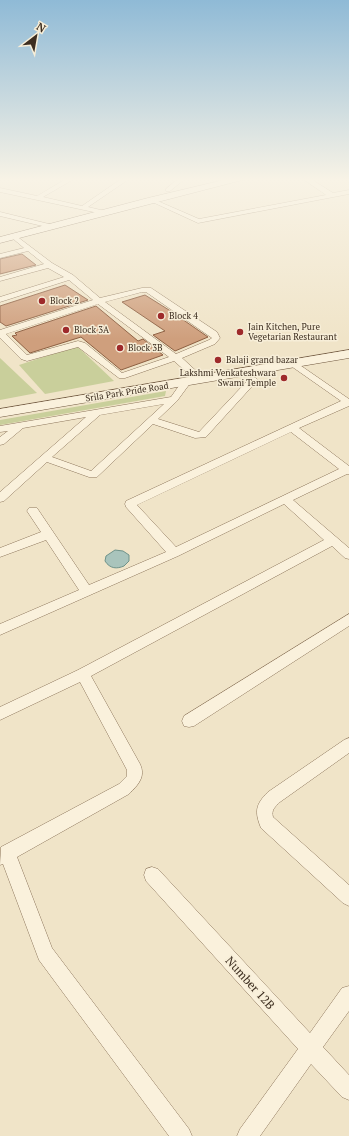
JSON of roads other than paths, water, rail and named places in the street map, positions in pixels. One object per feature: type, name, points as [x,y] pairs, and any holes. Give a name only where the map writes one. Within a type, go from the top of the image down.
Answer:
[{"type":"street","points":[[0,240],[28,232]]},
{"type":"street","points":[[13,236],[50,265],[70,277],[99,301],[188,367],[201,380]]},
{"type":"street","points":[[0,256],[29,249]]},
{"type":"street","points":[[0,279],[50,265]]},
{"type":"street","points":[[0,300],[70,277]]},
{"type":"street","points":[[142,290],[148,290],[214,334],[216,338],[212,342],[175,358],[122,376],[82,345],[74,344],[27,358],[24,357],[0,333],[99,301],[142,290]]},
{"type":"street","name":"Srila Park Pride Road","points":[[0,413],[349,354]]},
{"type":"street","points":[[174,553],[130,504],[348,402],[294,364]]},
{"type":"street","points":[[151,420],[195,435],[202,435],[253,380]]},
{"type":"street","points":[[45,458],[93,475],[174,399],[186,382]]},
{"type":"street","points":[[0,429],[174,399]]},
{"type":"street","points":[[0,498],[4,488],[45,458],[96,413]]},
{"type":"street","points":[[0,442],[20,426]]},
{"type":"street","points":[[0,630],[174,553],[348,470],[292,428]]},
{"type":"street","points":[[285,499],[349,555]]},
{"type":"street","points":[[34,511],[87,592]]},
{"type":"street","points":[[0,553],[49,534]]},
{"type":"street","points":[[0,714],[83,674],[332,541]]},
{"type":"street","points":[[189,721],[349,619]]},
{"type":"street","points":[[83,674],[135,769],[134,778],[124,788],[4,855],[45,954],[182,1136]]},
{"type":"street","points":[[347,749],[274,797],[266,805],[264,813],[267,822],[349,897]]},
{"type":"street","name":"Number 12B","points":[[152,875],[349,1090]]},
{"type":"street","points":[[247,1136],[349,995]]},
{"type":"water","points":[[115,550],[123,551],[129,555],[129,561],[124,566],[119,568],[109,566],[105,561],[106,556]]},
{"type":"place","name":"Block 2","points":[[42,301]]},
{"type":"place","name":"Block 4","points":[[161,316]]},
{"type":"place","name":"Block 3A","points":[[66,330]]},
{"type":"place","name":"Jain Kitchen, Pure Vegetarian Restaurant","points":[[240,332]]},
{"type":"place","name":"Block 3B","points":[[120,348]]},
{"type":"place","name":"Balaji grand bazar","points":[[218,360]]},
{"type":"place","name":"Lakshmi Venkateshwara Swami Temple","points":[[284,378]]}]
